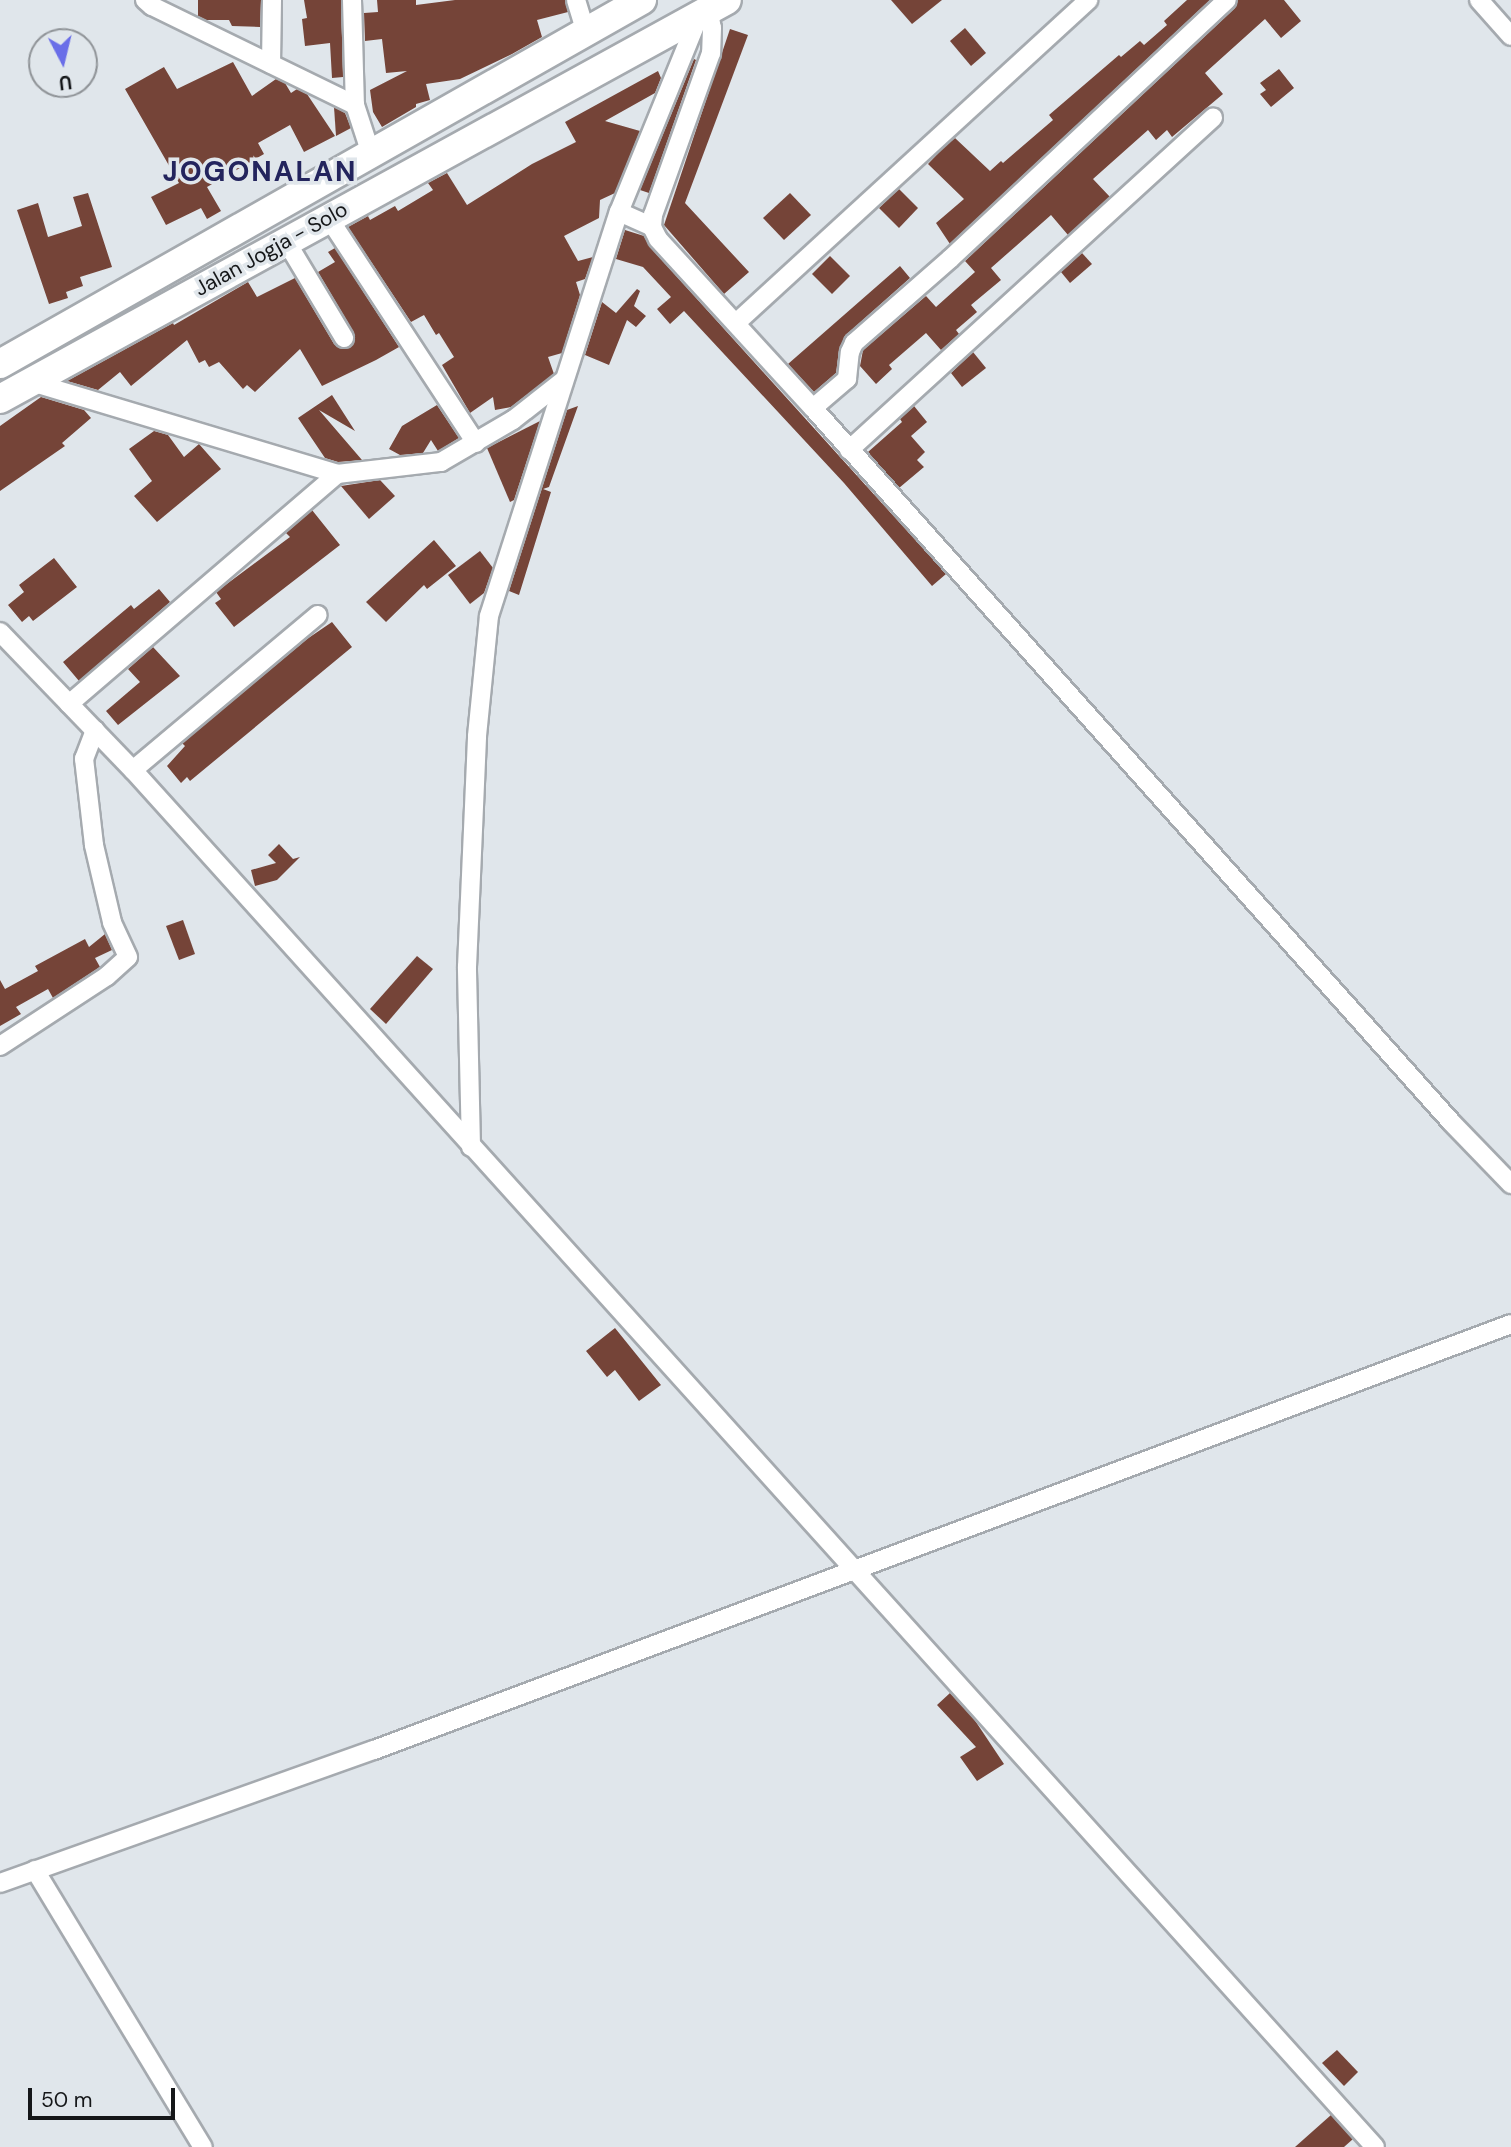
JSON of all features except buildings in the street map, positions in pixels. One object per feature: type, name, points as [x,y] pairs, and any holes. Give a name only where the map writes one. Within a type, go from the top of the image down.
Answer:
[{"type":"highway","name":"Jalan Jogja - Solo","points":[[0,364],[642,0]]},
{"type":"highway","name":"Jalan Jogja - Solo","points":[[0,399],[710,6]]},
{"type":"street","points":[[145,0],[355,105]]},
{"type":"street","points":[[271,64],[272,0]]},
{"type":"street","points":[[352,0],[355,105],[372,154]]},
{"type":"street","points":[[576,0],[586,32]]},
{"type":"street","points":[[736,323],[1088,0]]},
{"type":"street","points":[[813,408],[847,379],[850,352],[854,343],[950,258],[1227,0]]},
{"type":"street","points":[[1479,0],[1511,36]]},
{"type":"street","points":[[471,1147],[467,967],[477,736],[489,616],[619,212],[710,6]]},
{"type":"street","points":[[710,6],[710,53],[653,215],[652,227],[658,239],[813,408],[1452,1123],[1511,1184]]},
{"type":"street","points":[[849,450],[1213,118]]},
{"type":"street","points":[[619,212],[652,227]]},
{"type":"street","points":[[328,217],[476,443]]},
{"type":"street","points":[[286,241],[345,338]]},
{"type":"street","points":[[31,382],[337,474],[440,462],[476,443],[564,380]]},
{"type":"street","points":[[69,704],[337,474]]},
{"type":"street","points":[[133,771],[318,615]]},
{"type":"street","points":[[0,632],[133,771],[1375,2147]]},
{"type":"street","points":[[0,1046],[107,976],[128,957],[113,922],[94,845],[84,759],[95,730]]},
{"type":"street","points":[[0,1883],[374,1750],[1511,1324]]},
{"type":"street","points":[[35,1870],[204,2147]]},
{"type":"district","name":"JOGONALAN","points":[[260,172]]}]
